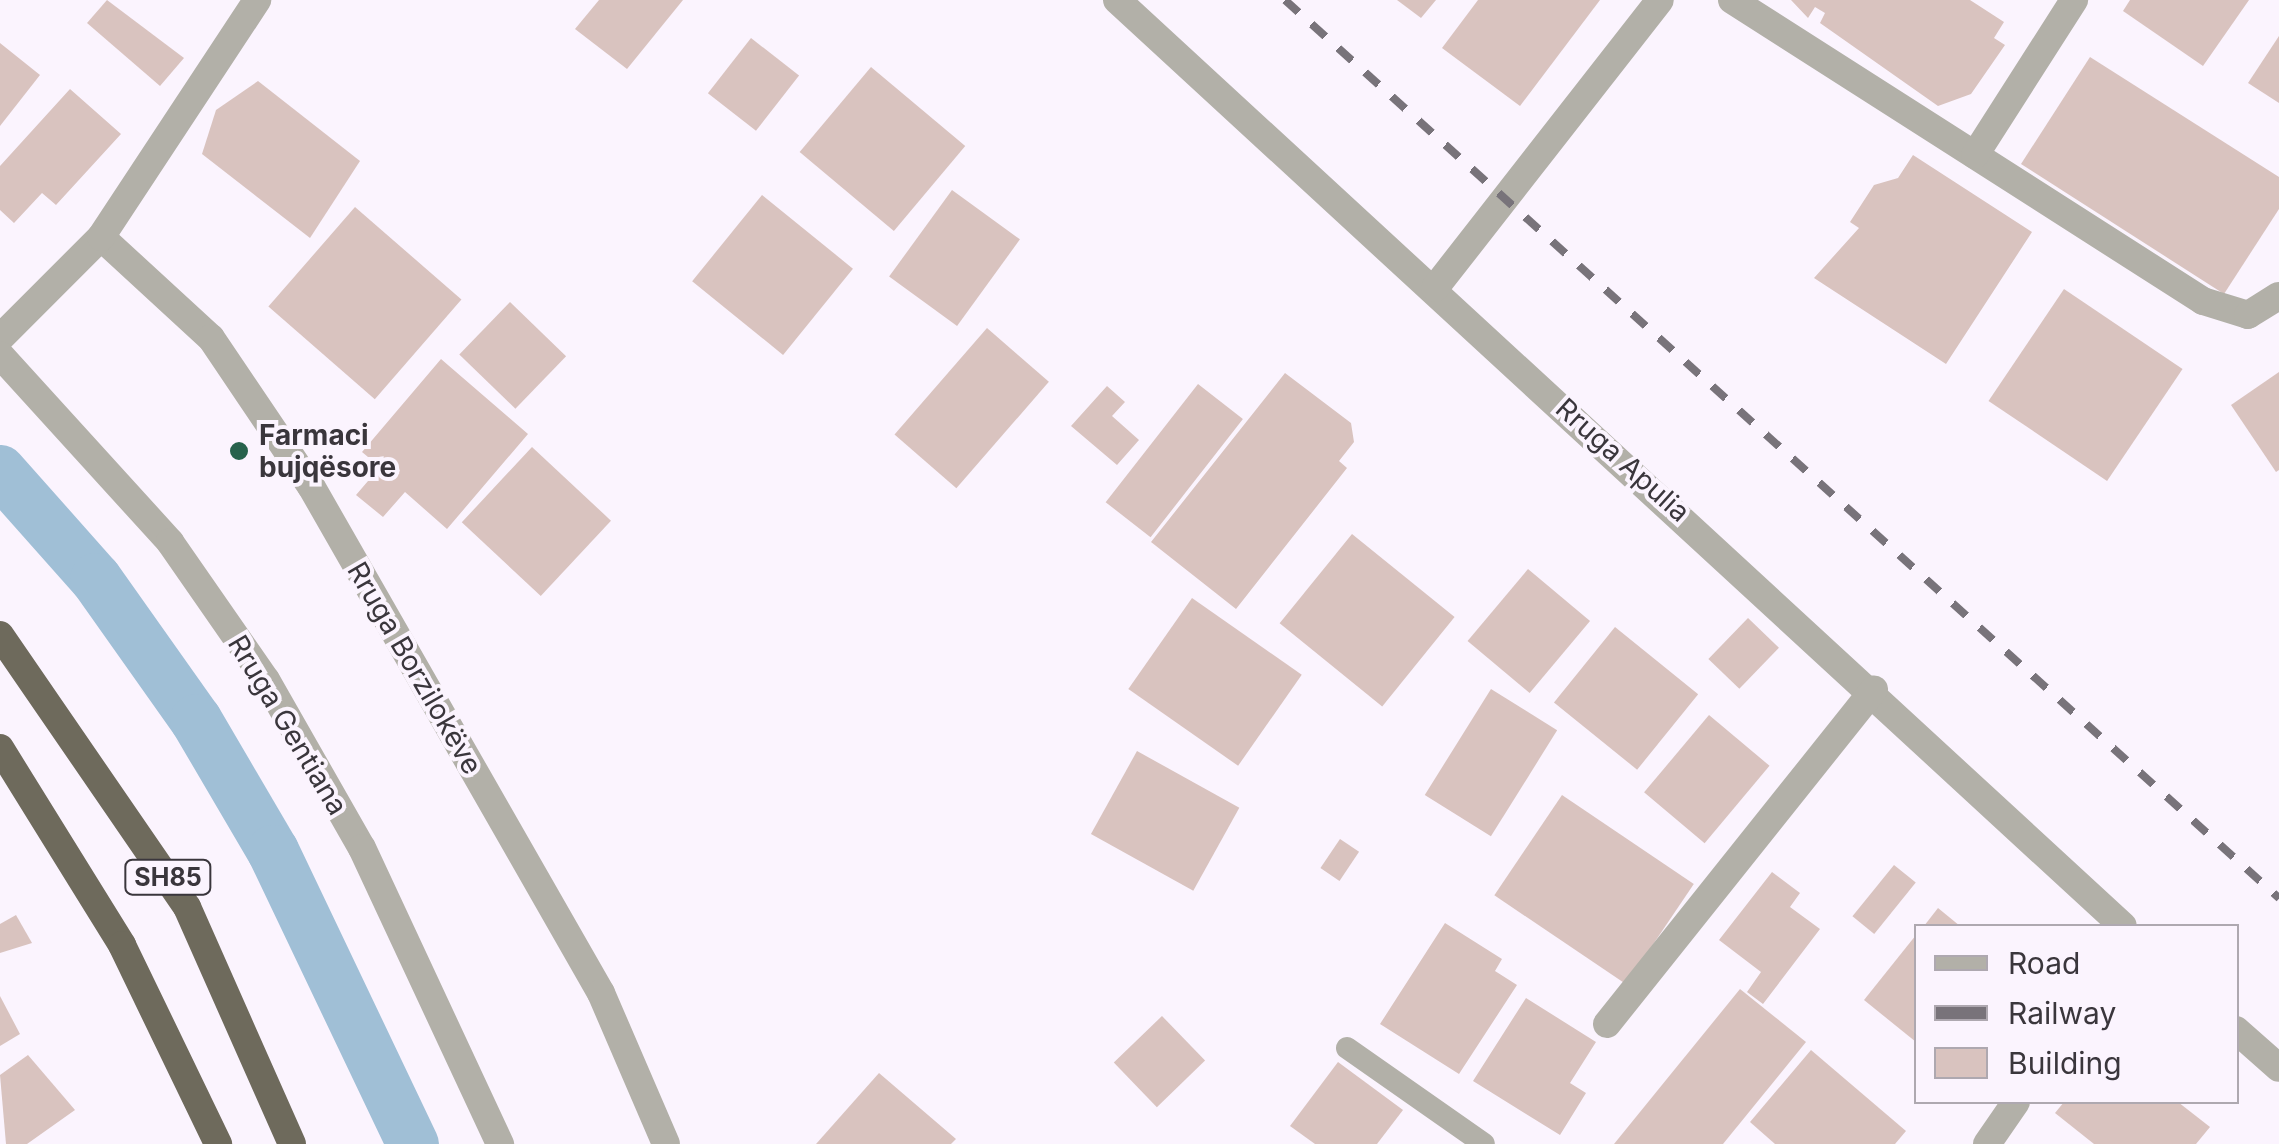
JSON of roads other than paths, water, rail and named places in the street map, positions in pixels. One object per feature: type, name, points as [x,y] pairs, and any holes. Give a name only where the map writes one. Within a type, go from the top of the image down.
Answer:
[{"type":"highway","name":"SH85","points":[[0,635],[187,907],[292,1144]]},
{"type":"highway","name":"SH85","points":[[0,748],[122,945],[218,1144]]},
{"type":"street","points":[[0,338],[101,237],[257,0]]},
{"type":"street","name":"Rruga Apulia","points":[[1117,0],[1874,690],[2121,924]]},
{"type":"street","points":[[1435,288],[1660,0]]},
{"type":"street","points":[[1732,0],[2203,302],[2248,314],[2279,296]]},
{"type":"street","points":[[1975,155],[2074,0]]},
{"type":"street","name":"Rruga Borzilokëve","points":[[101,237],[210,338],[293,457],[601,993],[666,1144]]},
{"type":"street","name":"Rruga Gentiana","points":[[0,355],[170,542],[266,680],[362,848],[500,1144]]},
{"type":"street","points":[[1607,1024],[1874,690]]},
{"type":"street","points":[[2239,1033],[2279,1068]]},
{"type":"street","points":[[1986,1144],[2015,1104]]},
{"type":"lane","points":[[1347,1048],[1484,1144]]},
{"type":"waterway","points":[[0,471],[96,579],[196,720],[273,851],[413,1144]]},
{"type":"railway","points":[[1285,0],[2279,898]]},
{"type":"place","name":"Farmaci bujqësore","points":[[239,451]]}]
